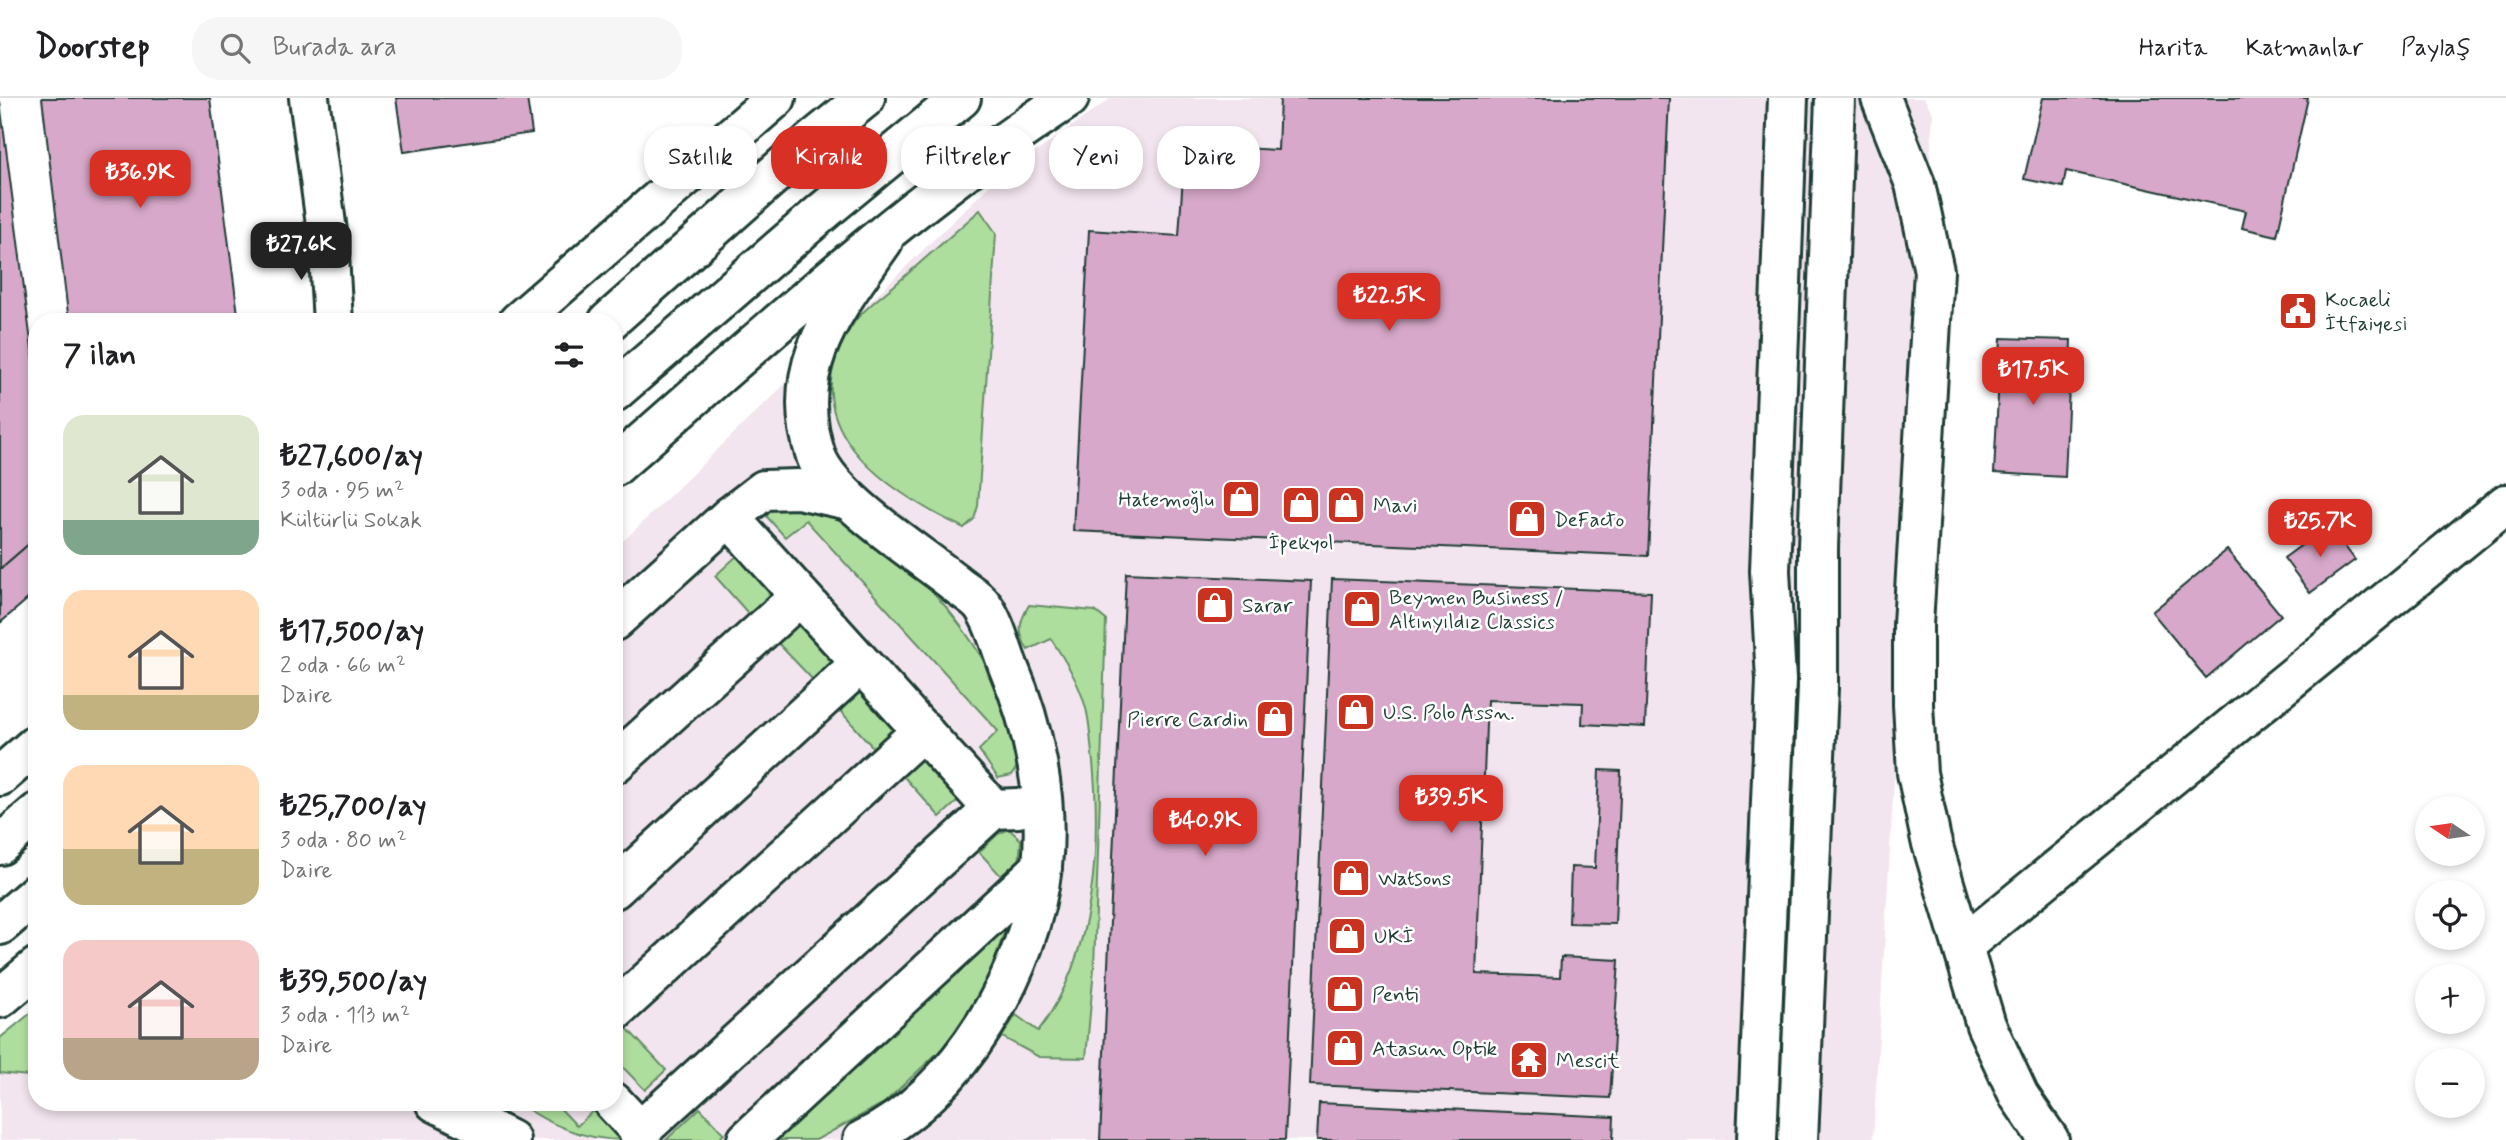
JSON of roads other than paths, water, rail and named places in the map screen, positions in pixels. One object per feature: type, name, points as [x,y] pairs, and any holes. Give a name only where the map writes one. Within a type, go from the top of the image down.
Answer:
[{"type":"main road","points":[[309,98],[328,239],[332,313]]},
{"type":"main road","points":[[528,313],[776,98]]},
{"type":"main road","points":[[618,313],[812,141],[865,98]]},
{"type":"main road","points":[[623,384],[826,209],[961,98]]},
{"type":"main road","points":[[623,463],[893,227],[1006,138],[1069,98]]},
{"type":"main road","points":[[1757,1140],[1776,680],[1770,571],[1788,98]]},
{"type":"main road","points":[[1798,1140],[1818,688],[1818,547],[1835,98]]},
{"type":"main road","points":[[1881,98],[1915,184],[1934,271],[1913,625],[1913,705],[1917,773],[1931,840],[1991,1037],[2019,1096],[2049,1140]]},
{"type":"main road","points":[[863,1140],[915,1106],[960,1062],[994,1012],[1021,950],[1042,867],[1043,808],[1035,753],[1016,684],[983,606],[849,500],[817,459],[808,418],[809,369],[828,321],[893,227]]},
{"type":"main road","points":[[328,239],[350,313]]},
{"type":"main road","points":[[623,613],[729,517],[764,491],[797,489],[849,500]]},
{"type":"main road","points":[[1964,945],[2506,504]]},
{"type":"main road","points":[[729,517],[993,808]]},
{"type":"main road","points":[[623,756],[800,596]]},
{"type":"main road","points":[[623,881],[860,664]]},
{"type":"main road","points":[[623,1004],[923,730]]},
{"type":"main road","points":[[0,776],[28,752]]},
{"type":"main road","points":[[620,1111],[640,1135],[993,808],[1043,808]]},
{"type":"main road","points":[[0,845],[28,821]]},
{"type":"main road","points":[[747,1140],[1042,867]]},
{"type":"main road","points":[[0,925],[28,901]]},
{"type":"main road","points":[[0,998],[28,975]]},
{"type":"main road","points":[[453,1111],[510,1140]]},
{"type":"place","name":"Kocaeli İtfaiyesi","points":[[2298,311]]},
{"type":"place","name":"Hatemoğlu","points":[[1241,499]]},
{"type":"place","name":"İpekyol","points":[[1301,505]]},
{"type":"place","name":"Mavi","points":[[1346,505]]},
{"type":"place","name":"DeFacto","points":[[1527,519]]},
{"type":"place","name":"Sarar","points":[[1215,605]]},
{"type":"place","name":"Beymen Business / Altınyıldız Classics","points":[[1362,609]]},
{"type":"place","name":"U.S. Polo Assn.","points":[[1356,712]]},
{"type":"place","name":"Pierre Cardin","points":[[1275,719]]},
{"type":"place","name":"Watsons","points":[[1351,878]]},
{"type":"place","name":"UKİ","points":[[1347,936]]},
{"type":"place","name":"Penti","points":[[1345,994]]},
{"type":"place","name":"Atasun Optik","points":[[1345,1048]]},
{"type":"place","name":"Mescit","points":[[1529,1060]]}]
